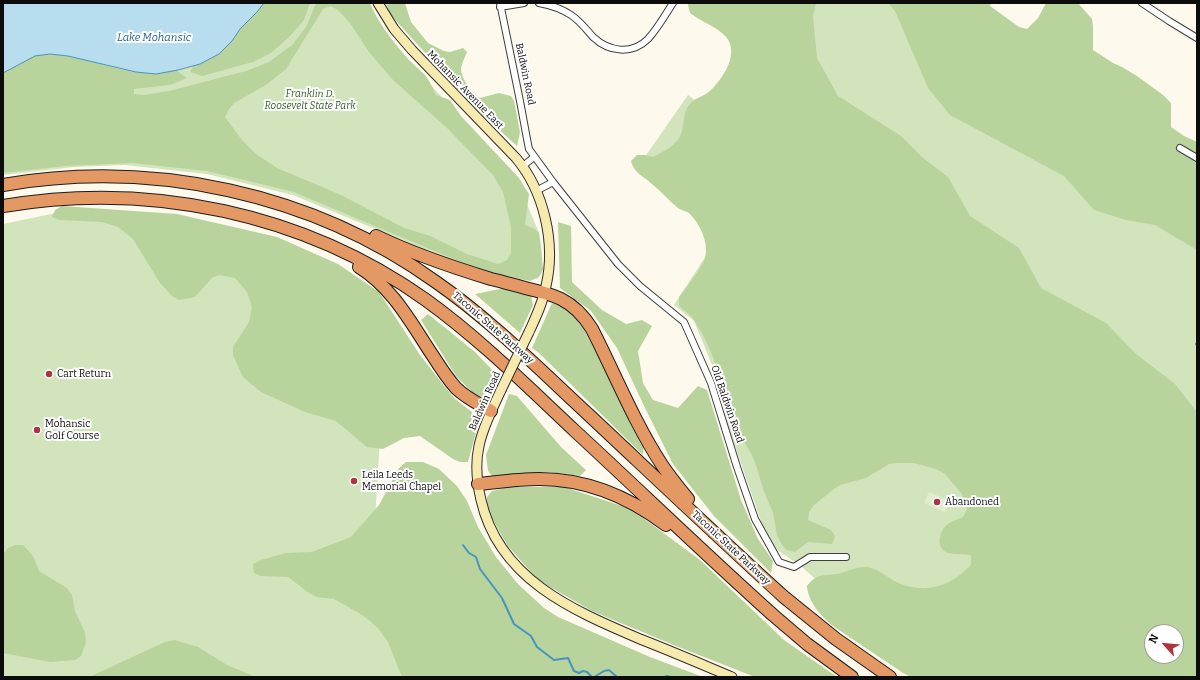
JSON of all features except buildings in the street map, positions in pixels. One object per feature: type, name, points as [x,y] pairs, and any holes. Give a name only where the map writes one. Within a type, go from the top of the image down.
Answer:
[{"type":"highway","name":"Taconic State Parkway","points":[[3,184],[43,179],[110,176],[140,177],[207,185],[273,202],[308,214],[336,225],[377,245],[452,293],[487,322],[734,551],[818,626],[890,677]]},
{"type":"highway","name":"Taconic State Parkway","points":[[3,206],[43,200],[88,197],[132,198],[199,206],[236,213],[265,221],[307,236],[348,254],[387,275],[425,299],[460,326],[527,386],[790,630],[852,677]]},
{"type":"highway","points":[[273,202],[338,220],[396,245],[457,268],[545,292],[570,304],[586,319],[594,332],[646,439],[662,466],[675,484],[734,551]]},
{"type":"highway","points":[[307,236],[364,271],[382,285],[394,297],[449,380],[465,395],[491,411]]},
{"type":"highway","points":[[478,484],[547,479],[575,482],[605,491],[629,501],[653,516],[723,569]]},
{"type":"street","name":"Mohansic Avenue East","points":[[378,3],[394,29],[412,50],[523,166],[536,191]]},
{"type":"street","points":[[500,5],[524,3]]},
{"type":"street","points":[[539,3],[548,5],[571,15],[601,43],[612,48],[623,50],[640,46],[649,38],[673,3]]},
{"type":"street","points":[[1142,3],[1197,38]]},
{"type":"street","name":"Baldwin Road","points":[[500,5],[520,101],[526,139],[534,157]]},
{"type":"street","points":[[1180,148],[1197,158]]},
{"type":"street","points":[[523,166],[534,157]]},
{"type":"street","name":"Old Baldwin Road","points":[[534,157],[618,264],[640,286],[684,322],[711,384],[755,519],[779,562],[794,566],[810,557],[846,557]]},
{"type":"street","points":[[536,191],[553,182]]},
{"type":"street","name":"Baldwin Road","points":[[536,191],[545,220],[549,245],[548,274],[545,292],[539,310],[491,411],[479,446],[477,461],[478,484],[485,516],[495,539],[508,557],[533,582],[552,596],[604,623],[732,677]]},
{"type":"green space","name":"Franklin D. Roosevelt State Park","points":[[3,3],[366,3],[385,36],[509,169],[519,185],[539,233],[541,258],[538,279],[460,264],[293,195],[207,174],[125,165],[74,167],[3,175]]},
{"type":"green space","points":[[264,3],[310,3],[304,20],[289,37],[271,53],[253,62],[202,76],[190,72],[193,66],[209,59],[224,49],[232,41],[240,28]]},
{"type":"green space","points":[[316,3],[370,3],[377,18],[387,33],[409,60],[425,75],[436,95],[450,100],[461,116],[519,178],[529,194],[525,225],[535,229],[539,233],[543,270],[539,277],[530,281],[497,274],[471,266],[294,192],[207,171],[133,163],[65,166],[3,173],[3,73],[32,57],[61,55],[124,70],[146,73],[176,70],[187,78],[170,85],[134,89],[134,94],[144,95],[169,91],[246,71],[269,62],[292,45],[306,27]],"holes":[[[331,6],[338,10],[350,23],[369,52],[393,80],[447,128],[493,175],[503,192],[511,227],[511,253],[507,260],[498,264],[467,254],[430,236],[404,228],[341,195],[277,168],[256,154],[242,140],[225,117],[234,103],[266,85],[286,69],[323,9]]]},
{"type":"green space","points":[[386,3],[405,3],[411,22],[428,43],[444,51],[450,52],[463,48],[467,52],[461,70],[463,78],[477,96],[480,98],[499,93],[511,96],[514,101],[520,132],[517,146],[475,108],[390,14]]},
{"type":"green space","points":[[689,3],[816,3],[813,16],[817,58],[838,96],[901,136],[922,157],[948,177],[970,216],[1019,248],[1041,288],[1106,323],[1136,354],[1175,384],[1197,412],[1197,677],[911,677],[833,626],[816,608],[810,598],[807,586],[814,579],[820,576],[837,574],[859,567],[874,569],[894,581],[915,588],[935,587],[954,579],[971,565],[971,555],[954,554],[944,551],[941,548],[940,539],[942,530],[951,522],[963,517],[967,509],[962,494],[945,474],[938,470],[913,463],[889,464],[866,478],[840,485],[814,505],[809,512],[808,520],[831,530],[835,536],[832,544],[808,542],[795,552],[787,550],[782,545],[777,535],[773,513],[763,489],[756,465],[743,440],[737,424],[732,417],[713,357],[703,335],[692,317],[679,306],[679,297],[704,262],[706,247],[703,235],[695,219],[687,212],[678,208],[637,172],[631,161],[637,155],[653,157],[669,148],[676,142],[682,131],[685,112],[689,105],[694,100],[711,90],[726,71],[731,55],[731,48],[728,40],[719,31],[690,13]]},
{"type":"green space","points":[[751,3],[980,3],[1197,158],[1197,677],[1009,677],[864,623],[802,567],[773,547],[763,527],[726,420],[714,370],[694,321],[674,305],[724,228],[642,161],[688,95],[707,109],[747,52]]},
{"type":"green space","points":[[888,3],[991,3],[990,6],[1019,27],[1027,29],[1038,18],[1046,3],[1078,3],[1092,19],[1093,50],[1137,76],[1163,95],[1171,103],[1171,127],[1184,136],[1197,142],[1197,250],[1155,225],[1126,220],[1094,210],[1064,176],[950,115],[928,88],[895,11]]},
{"type":"green space","points":[[62,206],[177,214],[277,237],[338,264],[379,292],[420,355],[455,399],[472,412],[477,429],[468,462],[460,462],[453,459],[420,436],[404,438],[383,449],[367,447],[336,421],[305,412],[261,392],[243,377],[233,355],[233,347],[249,322],[252,307],[247,292],[235,278],[219,275],[212,278],[195,297],[179,300],[172,296],[160,283],[133,239],[118,227],[102,222],[59,220],[52,217],[55,210]]},
{"type":"green space","name":"Mohansic Golf Course","points":[[61,212],[217,248],[380,439],[371,583],[436,677],[3,677],[3,224]]},
{"type":"green space","points":[[558,222],[571,226],[572,282],[602,310],[626,324],[642,320],[652,326],[638,351],[643,383],[653,400],[678,408],[698,386],[707,390],[741,500],[758,539],[773,561],[771,573],[714,516],[673,464],[617,348],[591,311],[560,288]]},
{"type":"green space","points":[[505,288],[531,295],[533,305],[520,333],[475,294]]},
{"type":"green space","points":[[552,303],[569,312],[582,326],[644,443],[643,455],[539,353],[532,348]]},
{"type":"green space","points":[[428,314],[475,352],[497,375],[487,394],[481,397],[474,394],[456,376],[421,320]]},
{"type":"green space","points":[[509,394],[517,396],[561,447],[586,470],[580,476],[550,472],[493,477],[488,471],[486,455]]},
{"type":"green space","points":[[406,462],[423,462],[439,469],[457,486],[467,501],[478,527],[496,557],[518,584],[544,608],[558,617],[650,657],[703,677],[402,677],[388,642],[378,628],[364,616],[334,599],[317,597],[309,593],[288,577],[261,576],[254,573],[253,564],[261,560],[286,553],[312,552],[351,537],[379,505],[399,468]]},
{"type":"green space","points":[[509,487],[564,487],[631,509],[700,560],[784,640],[837,677],[755,677],[592,611],[538,580],[507,545],[486,505],[487,497],[492,491]]},
{"type":"green space","name":"Abandoned","points":[[929,492],[950,501],[945,512],[924,503]]},
{"type":"green space","points":[[15,545],[23,545],[33,556],[39,571],[67,588],[72,595],[75,611],[85,633],[86,642],[81,656],[75,660],[50,662],[3,653],[3,554],[8,548]]},
{"type":"green space","points":[[175,640],[198,647],[227,665],[256,677],[89,677],[165,642]]},
{"type":"water","name":"Lake Mohansic","points":[[3,3],[264,3],[219,54],[200,64],[156,74],[136,72],[68,56],[50,54],[35,56],[3,73]]},
{"type":"waterway","points":[[463,545],[469,553],[476,557],[480,569],[502,598],[514,624],[531,636],[537,647],[554,660],[568,658],[574,671],[579,673],[583,671],[587,672],[592,677]]},
{"type":"waterway","points":[[594,677],[604,671],[609,670],[617,677]]},
{"type":"waterway","points":[[665,677],[671,677]]},
{"type":"place","name":"Cart Return","points":[[49,374]]},
{"type":"place","name":"Mohansic Golf Course","points":[[37,430]]},
{"type":"place","name":"Leila Leeds Memorial Chapel","points":[[354,481]]},
{"type":"place","name":"Abandoned","points":[[937,502]]}]
